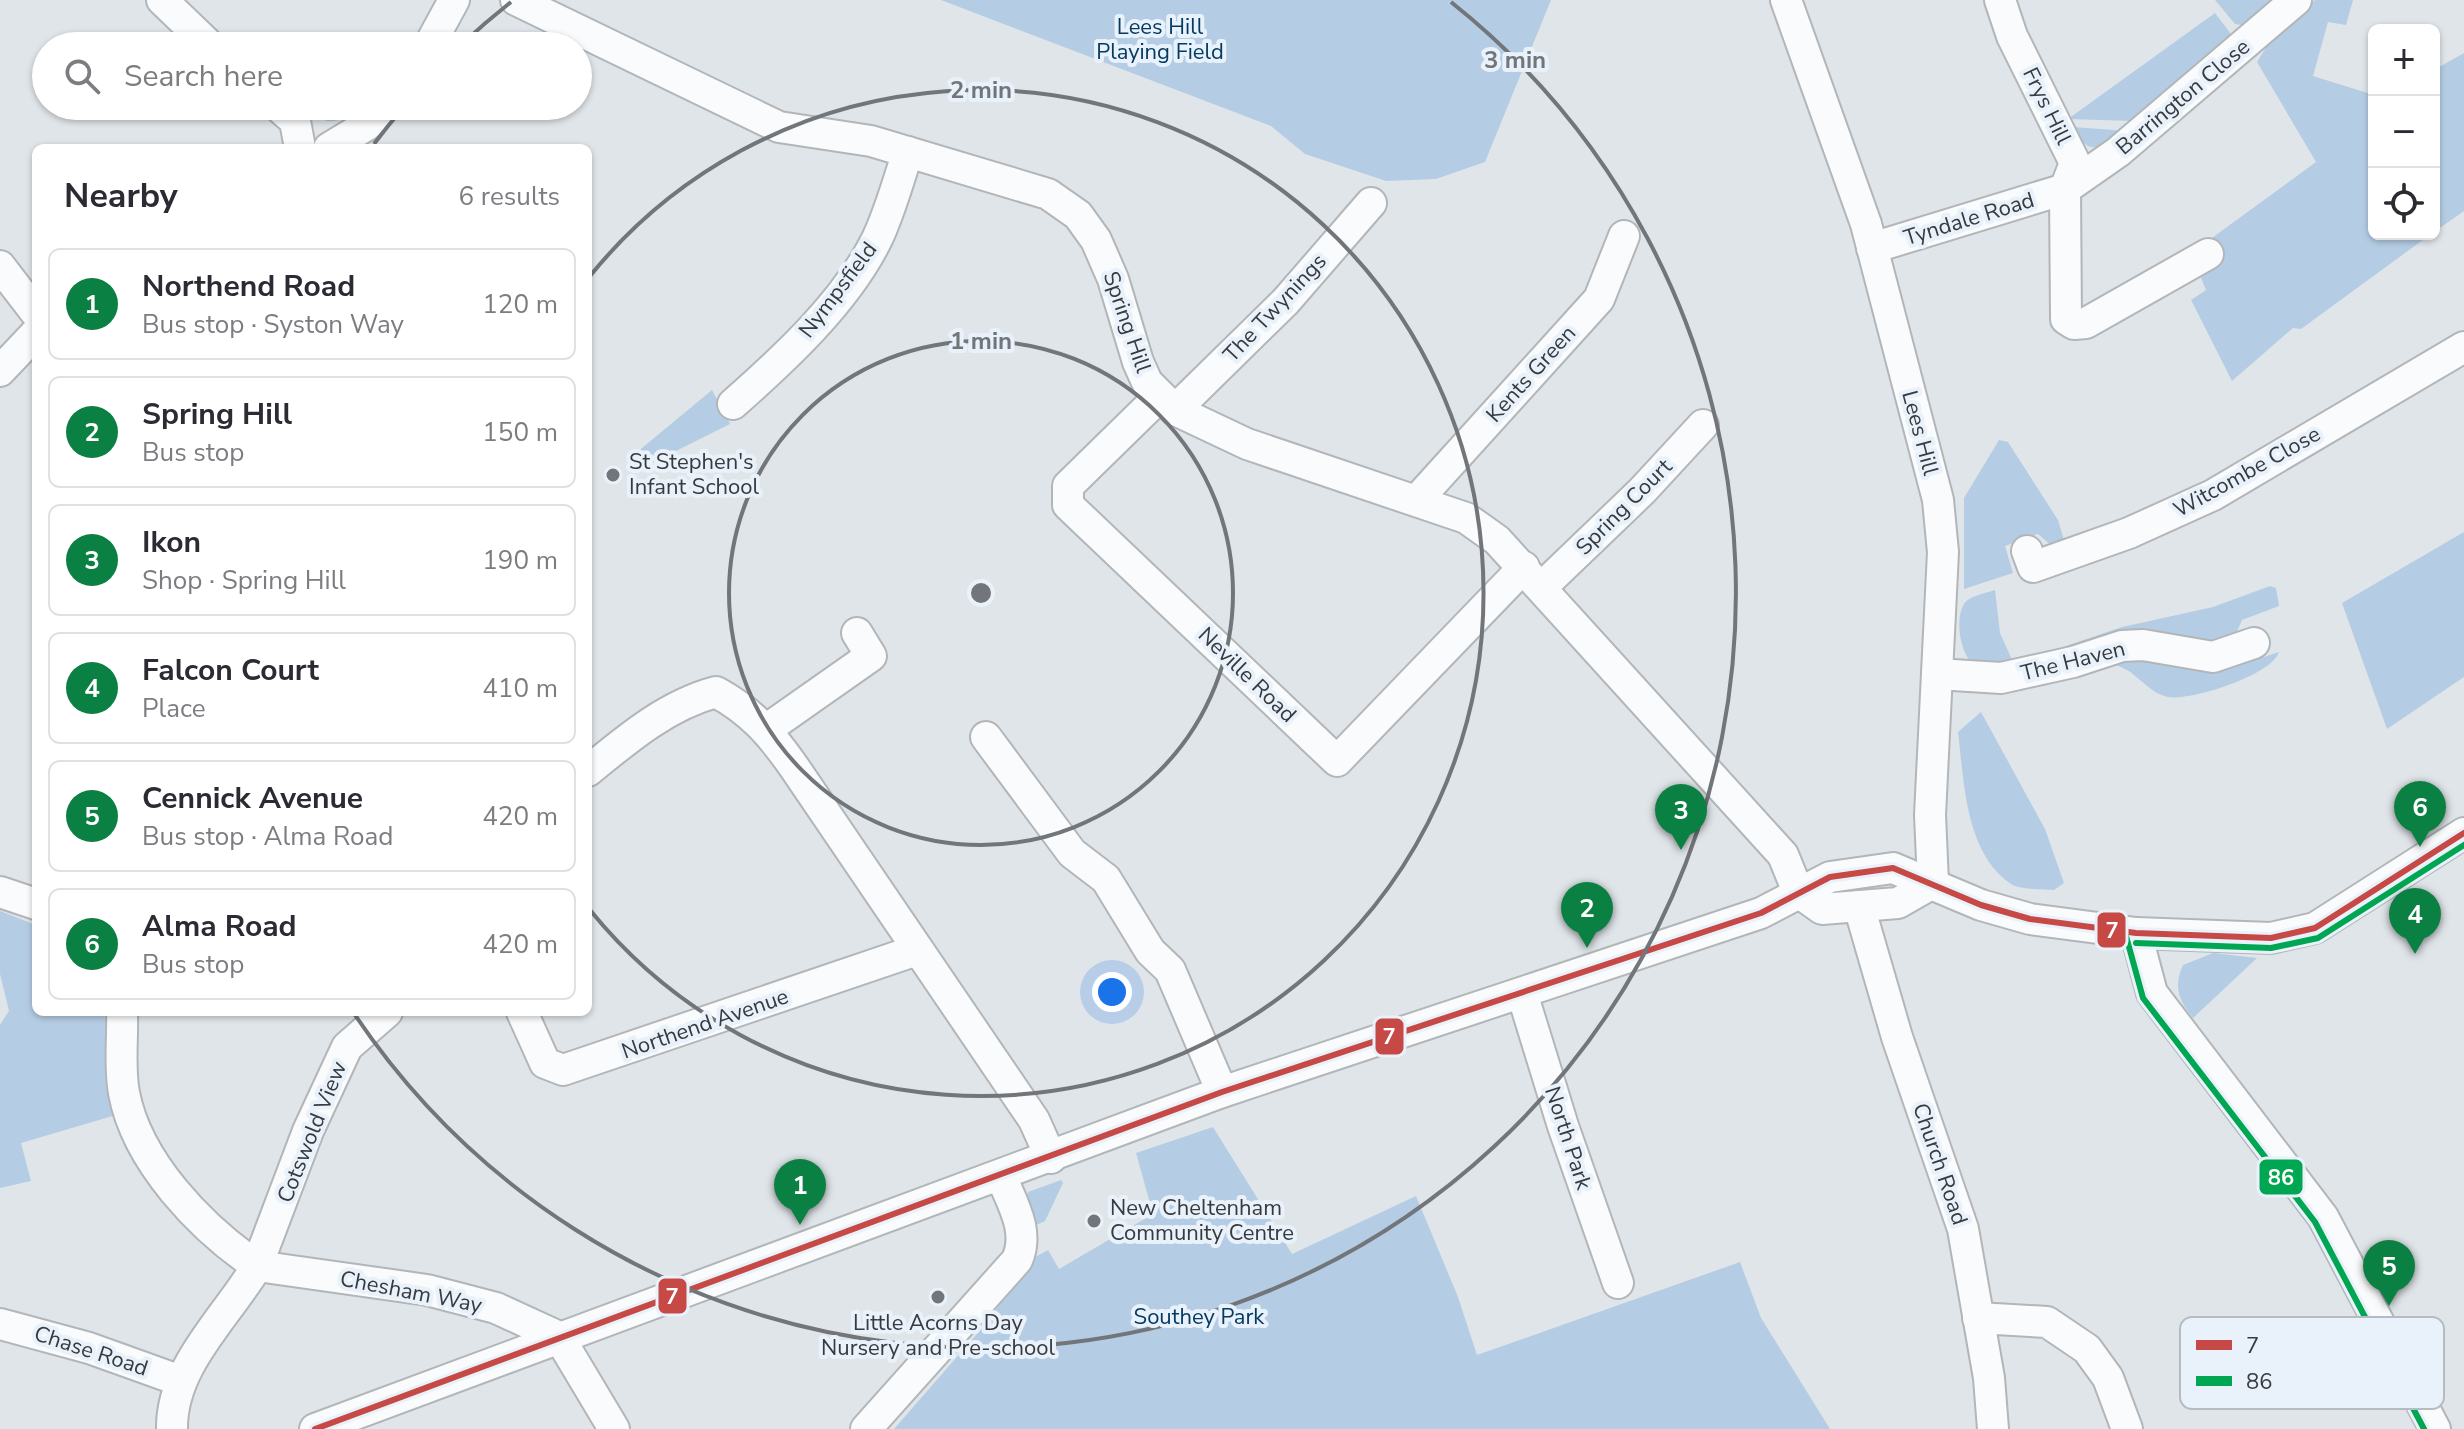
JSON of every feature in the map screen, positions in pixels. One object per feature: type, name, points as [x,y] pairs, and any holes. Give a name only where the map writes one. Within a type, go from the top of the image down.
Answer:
[{"type":"street","points":[[162,0],[195,32]]},
{"type":"street","points":[[437,32],[454,0]]},
{"type":"street","name":"Spring Hill","points":[[516,0],[582,32]]},
{"type":"street","name":"Lees Hill","points":[[1786,0],[1872,248],[1938,500],[1943,552],[1930,815],[1933,883]]},
{"type":"street","name":"Frys Hill","points":[[2000,0],[2012,36],[2075,163],[2065,189],[2066,319],[2074,324],[2086,323],[2208,254]]},
{"type":"street","name":"Barrington Close","points":[[2065,189],[2118,152],[2296,0]]},
{"type":"street","name":"Spring Hill","points":[[592,37],[779,127],[871,141],[1048,194],[1078,215],[1096,240],[1113,279],[1138,362],[1167,403]]},
{"type":"street","points":[[294,120],[299,144]]},
{"type":"street","points":[[336,144],[372,120]]},
{"type":"street","name":"Nympsfield","points":[[733,404],[788,356],[861,264],[877,239],[908,152]]},
{"type":"street","name":"Tyndale Road","points":[[1872,248],[2065,189]]},
{"type":"street","name":"The Twynings","points":[[1167,403],[1286,301],[1371,203]]},
{"type":"street","name":"Kents Green","points":[[1417,500],[1599,299],[1624,236]]},
{"type":"street","points":[[0,266],[32,308]]},
{"type":"street","points":[[0,371],[32,337]]},
{"type":"street","name":"Witcombe Close","points":[[2027,551],[2033,567],[2129,533],[2213,495],[2464,347]]},
{"type":"street","points":[[1167,403],[1247,444],[1466,518],[1533,577],[1783,855],[1798,892],[1822,909],[1898,903],[1933,883]]},
{"type":"street","name":"Neville Road","points":[[1167,403],[1068,486],[1068,505],[1337,761],[1533,577]]},
{"type":"street","name":"Spring Court","points":[[1533,577],[1642,491],[1703,425]]},
{"type":"street","name":"The Haven","points":[[1937,674],[2001,678],[2037,672],[2122,646],[2143,645],[2213,657],[2254,643]]},
{"type":"street","points":[[767,729],[872,656]]},
{"type":"street","points":[[592,768],[625,741],[686,700],[716,692],[742,706],[767,729],[1034,1120],[1051,1158]]},
{"type":"street","points":[[986,737],[1072,853],[1106,879],[1150,951],[1170,970],[1222,1092]]},
{"type":"street","points":[[315,1429],[1222,1092],[1761,913],[1830,877],[1893,868],[1981,905],[2030,919],[2136,933],[2271,938],[2315,928],[2464,833]]},
{"type":"street","points":[[0,892],[32,903]]},
{"type":"street","name":"Church Road","points":[[1859,906],[1897,1037],[1963,1229],[1993,1429]]},
{"type":"street","points":[[2136,933],[2152,993],[2323,1217],[2376,1317]]},
{"type":"street","name":"Northend Avenue","points":[[524,1016],[545,1063],[563,1070],[917,950]]},
{"type":"street","name":"North Park","points":[[1522,993],[1563,1126],[1618,1283]]},
{"type":"street","points":[[122,1016],[124,1096],[141,1141],[195,1213],[214,1233],[257,1266]]},
{"type":"street","name":"Cotswold View","points":[[181,1381],[257,1266],[308,1131],[347,1047],[382,1016]]},
{"type":"street","points":[[866,1429],[1017,1260],[1024,1244],[1022,1228],[1001,1176]]},
{"type":"street","name":"Chesham Way","points":[[257,1266],[427,1290],[496,1308],[559,1337]]},
{"type":"street","points":[[1978,1318],[2047,1322],[2087,1349],[2108,1378],[2127,1429]]},
{"type":"street","name":"Chase Road","points":[[0,1324],[89,1348],[181,1381]]},
{"type":"street","points":[[559,1337],[614,1429]]},
{"type":"street","points":[[172,1429],[172,1405],[181,1381]]},
{"type":"street","points":[[2424,1409],[2435,1429]]},
{"type":"green space","name":"Lees Hill Playing Field","points":[[941,0],[1551,0],[1485,162],[1436,179],[1386,181],[1305,154],[1271,126]]},
{"type":"green space","points":[[2215,0],[2273,0],[2241,25],[2235,24]]},
{"type":"green space","points":[[2315,0],[2353,0],[2346,25],[2328,22],[2313,76],[2368,93],[2368,240],[2423,240],[2301,329],[2293,328],[2232,381],[2191,300],[2206,290],[2201,278],[2215,265],[2205,243],[2316,162],[2257,62],[2273,36]]},
{"type":"green space","points":[[2215,13],[2234,38],[2133,121],[2068,119]]},
{"type":"green space","points":[[2464,53],[2464,211],[2440,228],[2440,96],[2440,67]]},
{"type":"green space","points":[[2072,127],[2129,131],[2104,145],[2091,147]]},
{"type":"green space","points":[[712,390],[730,424],[642,468],[636,453]]},
{"type":"green space","points":[[1999,440],[2008,442],[2058,520],[2064,540],[2051,545],[2038,534],[2005,546],[2013,573],[1964,589],[1964,498]]},
{"type":"green space","points":[[2464,532],[2464,677],[2387,729],[2342,603]]},
{"type":"green space","points":[[2270,586],[2276,588],[2279,606],[2242,620],[2233,641],[2057,654],[2063,647],[2122,627],[2213,607]]},
{"type":"green space","points":[[1995,590],[2000,633],[2013,662],[1970,661],[1960,633],[1961,610],[1970,599]]},
{"type":"green space","points":[[2279,652],[2262,669],[2230,685],[2179,697],[2162,695],[2127,670],[2104,661],[2133,656],[2231,664]]},
{"type":"green space","points":[[1981,712],[2045,829],[2064,883],[2054,890],[2011,884],[1996,871],[1976,835],[1965,793],[1958,732]]},
{"type":"green space","points":[[0,911],[32,923],[32,1016],[104,1016],[116,1115],[21,1143],[31,1181],[0,1188],[0,1025],[9,1011],[0,974]]},
{"type":"green space","points":[[2213,953],[2257,958],[2193,1018],[2179,993],[2180,973],[2183,965]]},
{"type":"green space","name":"Southey Park","points":[[1213,1127],[1292,1254],[1416,1196],[1458,1297],[1477,1355],[1740,1262],[1761,1318],[1830,1429],[894,1429],[990,1319],[1028,1261],[1048,1250],[1059,1269],[1153,1214],[1136,1153]]},
{"type":"green space","points":[[1061,1180],[1063,1183],[1045,1221],[1034,1226],[1026,1201],[1028,1192]]},
{"type":"transit line","name":"7","points":[[315,1429],[1222,1092],[1761,913],[1830,877],[1893,868],[1981,905],[2030,919],[2136,933],[2271,938],[2315,928],[2464,833]]},
{"type":"transit line","name":"86","points":[[2136,943],[2271,948],[2318,938],[2464,845]]},
{"type":"transit line","name":"86","points":[[2126,936],[2143,998],[2315,1222],[2365,1317]]},
{"type":"transit line","name":"86","points":[[2413,1409],[2424,1429]]},
{"type":"place","name":"St Stephen's Infant School","points":[[613,475]]},
{"type":"place","name":"Alma Road","points":[[2420,847]]},
{"type":"place","name":"Ikon","points":[[1681,850]]},
{"type":"place","name":"Spring Hill","points":[[1587,948]]},
{"type":"place","name":"Falcon Court","points":[[2415,954]]},
{"type":"place","name":"New Cheltenham Community Centre","points":[[1094,1221]]},
{"type":"place","name":"Northend Road","points":[[800,1225]]},
{"type":"place","name":"Little Acorns Day Nursery and Pre-school","points":[[938,1297]]},
{"type":"place","name":"Cennick Avenue","points":[[2389,1306]]}]
